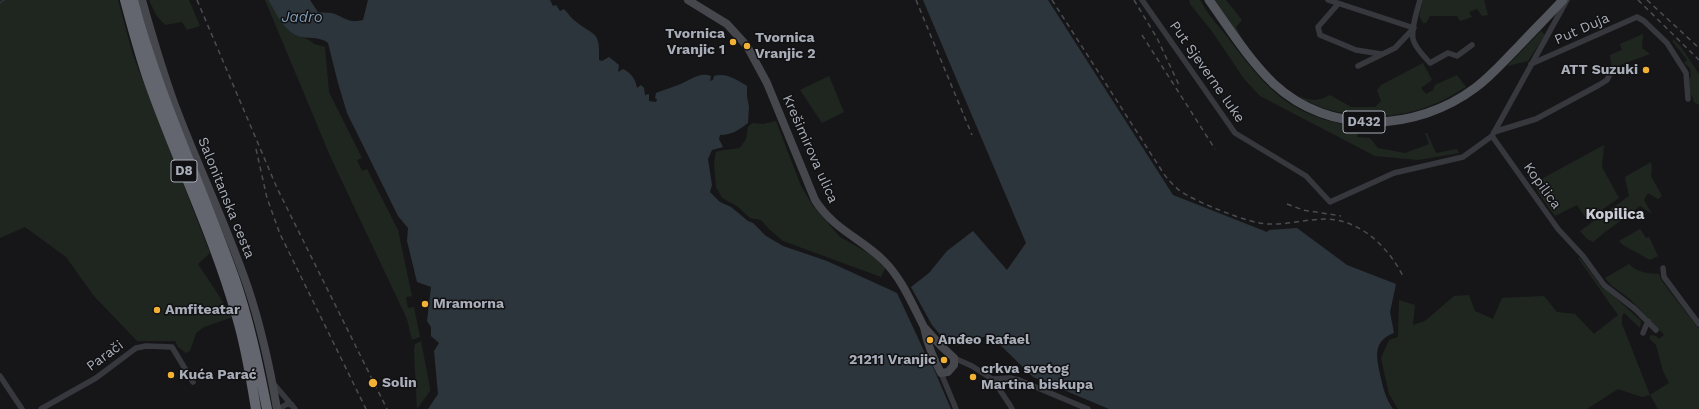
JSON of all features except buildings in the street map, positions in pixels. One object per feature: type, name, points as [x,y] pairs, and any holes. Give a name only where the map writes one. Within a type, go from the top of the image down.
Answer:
[{"type":"highway","name":"D8","points":[[125,0],[136,43],[148,78],[213,244],[235,310],[244,342],[256,409]]},
{"type":"highway","name":"D8","points":[[133,0],[143,38],[169,113],[234,277],[256,353],[267,409]]},
{"type":"main road","name":"Salonitanska cesta","points":[[142,0],[153,42],[178,115],[229,237],[248,289],[262,337],[278,409]]},
{"type":"main road","name":"Krešimirova ulica","points":[[688,0],[727,24],[747,46],[767,83],[815,200],[823,212],[838,227],[866,247],[888,266],[901,282],[924,327]]},
{"type":"main road","name":"D432","points":[[1209,0],[1250,56],[1269,79],[1286,94],[1323,114],[1361,122],[1384,122],[1411,117],[1442,107],[1459,98],[1491,74],[1563,0]]},
{"type":"main road","points":[[924,327],[954,358],[955,362],[951,370],[948,372],[941,373],[929,348],[924,327]]},
{"type":"street","name":"Put Sjeverne luke","points":[[1142,0],[1235,133],[1306,176],[1330,202],[1394,173],[1463,157],[1493,134]]},
{"type":"street","points":[[1328,0],[1414,28]]},
{"type":"street","points":[[1420,0],[1413,39],[1430,63],[1448,53],[1457,56],[1472,45]]},
{"type":"street","points":[[1493,134],[1567,0]]},
{"type":"street","points":[[1338,4],[1318,27],[1320,35],[1356,50],[1381,54]]},
{"type":"street","name":"Put Duja","points":[[1531,64],[1637,17],[1644,21],[1667,43],[1686,73],[1688,99]]},
{"type":"street","points":[[1537,26],[1543,26],[1546,28],[1548,34]]},
{"type":"street","points":[[1358,66],[1395,48],[1414,28]]},
{"type":"street","points":[[1493,134],[1536,119],[1599,85],[1607,80],[1609,76]]},
{"type":"street","name":"Kopilica","points":[[1493,134],[1558,229],[1583,256],[1604,285],[1635,309],[1656,330]]},
{"type":"street","points":[[1663,268],[1664,277],[1699,324]]},
{"type":"street","points":[[1643,333],[1648,321]]},
{"type":"street","name":"Parači","points":[[41,409],[96,378],[131,351],[141,346],[172,347],[193,382]]},
{"type":"street","points":[[954,358],[996,380],[1010,378],[1019,380],[1088,409]]},
{"type":"street","points":[[941,373],[956,409]]},
{"type":"street","points":[[0,376],[22,409]]},
{"type":"street","points":[[996,380],[997,386],[1007,398],[1012,409]]},
{"type":"street","points":[[272,381],[279,392],[294,407]]},
{"type":"street","points":[[278,409],[287,404],[294,407]]},
{"type":"shaded area","points":[[0,0],[118,0],[133,55],[210,253],[198,264],[233,317],[204,327],[196,333],[190,351],[186,353],[178,347],[175,341],[137,341],[94,296],[66,257],[25,227],[0,238]]},
{"type":"shaded area","points":[[149,0],[189,0],[200,26],[187,30],[182,22],[165,25],[156,15]]},
{"type":"shaded area","points":[[265,0],[268,0],[282,21],[295,34],[309,40],[314,44],[325,47],[329,92],[362,158],[357,160],[362,171],[367,169],[398,230],[412,296],[406,297],[408,308],[414,307],[420,337],[412,340],[407,319],[331,158]]},
{"type":"shaded area","points":[[1189,0],[1200,0],[1211,17],[1258,76],[1285,100],[1300,109],[1316,117],[1336,123],[1359,127],[1357,137],[1370,138],[1378,148],[1405,153],[1429,144],[1425,133],[1427,133],[1436,153],[1457,149],[1459,153],[1418,160],[1375,156],[1260,96],[1245,80],[1211,30],[1190,4]]},
{"type":"shaded area","points":[[1214,0],[1226,0],[1242,20],[1236,27],[1244,43]]},
{"type":"shaded area","points":[[1423,0],[1484,0],[1488,15],[1482,16],[1477,9],[1469,12],[1472,17],[1460,21],[1457,16],[1430,16],[1426,23],[1423,23],[1419,16]]},
{"type":"shaded area","points":[[1541,31],[1545,35],[1528,61],[1507,66]]},
{"type":"shaded area","points":[[1643,34],[1642,48],[1650,54],[1612,68],[1610,55],[1622,50],[1620,44]]},
{"type":"shaded area","points":[[1673,39],[1681,47],[1699,74],[1699,105],[1694,102],[1690,93],[1690,68],[1684,63],[1687,60],[1673,42]]},
{"type":"shaded area","points":[[1423,63],[1432,80],[1421,88],[1426,94],[1433,90],[1435,85],[1457,75],[1466,87],[1421,109],[1385,116],[1366,116],[1330,110],[1313,104],[1296,95],[1305,99],[1317,100],[1330,95],[1351,107],[1375,107],[1381,101],[1377,90],[1381,85]]},
{"type":"shaded area","points":[[829,76],[844,112],[822,123],[800,90]]},
{"type":"shaded area","points":[[776,121],[801,186],[813,206],[840,237],[872,255],[886,267],[881,277],[783,241],[761,220],[750,218],[737,206],[722,198],[716,187],[714,163],[716,152],[740,148],[746,139],[748,127],[752,123],[763,124]]},
{"type":"shaded area","points":[[1604,145],[1602,167],[1619,198],[1587,220],[1577,205],[1555,216],[1539,194],[1534,183]]},
{"type":"shaded area","points":[[1651,162],[1651,176],[1662,196],[1658,199],[1648,193],[1644,200],[1652,214],[1640,206],[1593,242],[1587,239],[1580,231],[1629,196],[1625,177]]},
{"type":"shaded area","points":[[1640,229],[1646,238],[1649,237],[1658,256],[1650,260],[1623,245],[1619,241]]},
{"type":"shaded area","points":[[1578,258],[1580,258],[1603,289],[1606,289],[1641,321],[1640,328],[1624,313],[1622,316],[1622,324],[1650,395],[1642,397],[1618,389],[1587,409],[1398,409],[1389,394],[1381,358],[1389,340],[1398,337],[1399,300],[1415,305],[1413,325],[1425,321],[1454,296],[1469,295],[1475,311],[1493,319],[1502,298],[1544,296],[1557,312],[1575,314],[1594,334],[1618,315]]},
{"type":"shaded area","points":[[1629,264],[1639,271],[1659,274],[1661,280],[1699,329],[1699,409],[1658,409],[1650,395],[1669,383],[1663,371],[1656,345],[1649,338],[1651,335],[1656,336],[1659,339],[1664,335],[1631,300],[1611,285],[1605,278]]},
{"type":"shaded area","points":[[421,341],[430,391],[417,409],[414,350],[415,344]]},
{"type":"water","name":"Jadro","points":[[268,0],[310,0],[318,12],[333,13],[348,20],[354,21],[363,20],[368,0],[550,0],[553,6],[556,5],[560,11],[564,9],[574,20],[595,35],[599,50],[599,60],[602,61],[609,57],[619,65],[618,72],[623,69],[629,73],[633,77],[637,88],[641,85],[644,88],[645,95],[649,94],[649,101],[656,102],[656,93],[702,75],[711,76],[710,81],[713,80],[714,76],[723,75],[740,81],[747,86],[749,106],[748,123],[735,132],[720,135],[719,139],[723,147],[712,150],[708,159],[712,185],[710,192],[720,202],[731,207],[748,221],[753,223],[766,236],[783,246],[827,261],[897,293],[925,353],[927,353],[951,409],[428,409],[438,394],[434,351],[439,343],[431,336],[431,327],[427,321],[431,287],[417,282],[407,241],[408,228],[398,216],[347,113],[328,43],[321,39],[298,36],[288,30]]},
{"type":"water","points":[[923,0],[1048,0],[1173,195],[1267,232],[1269,230],[1297,228],[1347,265],[1396,284],[1390,312],[1394,333],[1382,340],[1379,345],[1377,355],[1383,388],[1393,409],[1109,409],[1033,377],[990,335],[973,340],[947,340],[942,337],[932,325],[911,287],[929,273],[947,251],[973,231],[1007,270],[1026,243]]},
{"type":"waterway","points":[[0,3],[4,0]]},
{"type":"railway","points":[[197,0],[277,188],[387,409]]},
{"type":"railway","points":[[916,0],[972,135]]},
{"type":"railway","points":[[1052,0],[1164,174],[1180,191],[1223,212],[1260,223],[1282,224],[1326,219],[1351,224],[1362,230],[1381,245],[1390,255],[1403,276]]},
{"type":"railway","points":[[1134,0],[1157,38],[1179,85]]},
{"type":"railway","points":[[1638,0],[1699,60]]},
{"type":"railway","points":[[1647,0],[1699,48]]},
{"type":"railway","points":[[1142,35],[1215,149]]},
{"type":"railway","points":[[256,149],[267,198],[280,234],[366,409]]},
{"type":"railway","points":[[1287,204],[1303,210],[1341,216]]},
{"type":"place","name":"Tvornica Vranjic 1","points":[[733,42]]},
{"type":"place","name":"Tvornica Vranjic 2","points":[[747,46]]},
{"type":"place","name":"ATT Suzuki","points":[[1646,70]]},
{"type":"place","name":"Mramorna","points":[[425,304]]},
{"type":"place","name":"Amfiteatar","points":[[157,310]]},
{"type":"place","name":"Anđeo Rafael","points":[[930,340]]},
{"type":"place","name":"21211 Vranjic","points":[[944,360]]},
{"type":"place","name":"Kuća Parać","points":[[171,375]]},
{"type":"place","name":"crkva svetog Martina biskupa","points":[[973,377]]},
{"type":"place","name":"Solin","points":[[373,383]]},
{"type":"district","name":"Kopilica","points":[[1615,215]]}]
